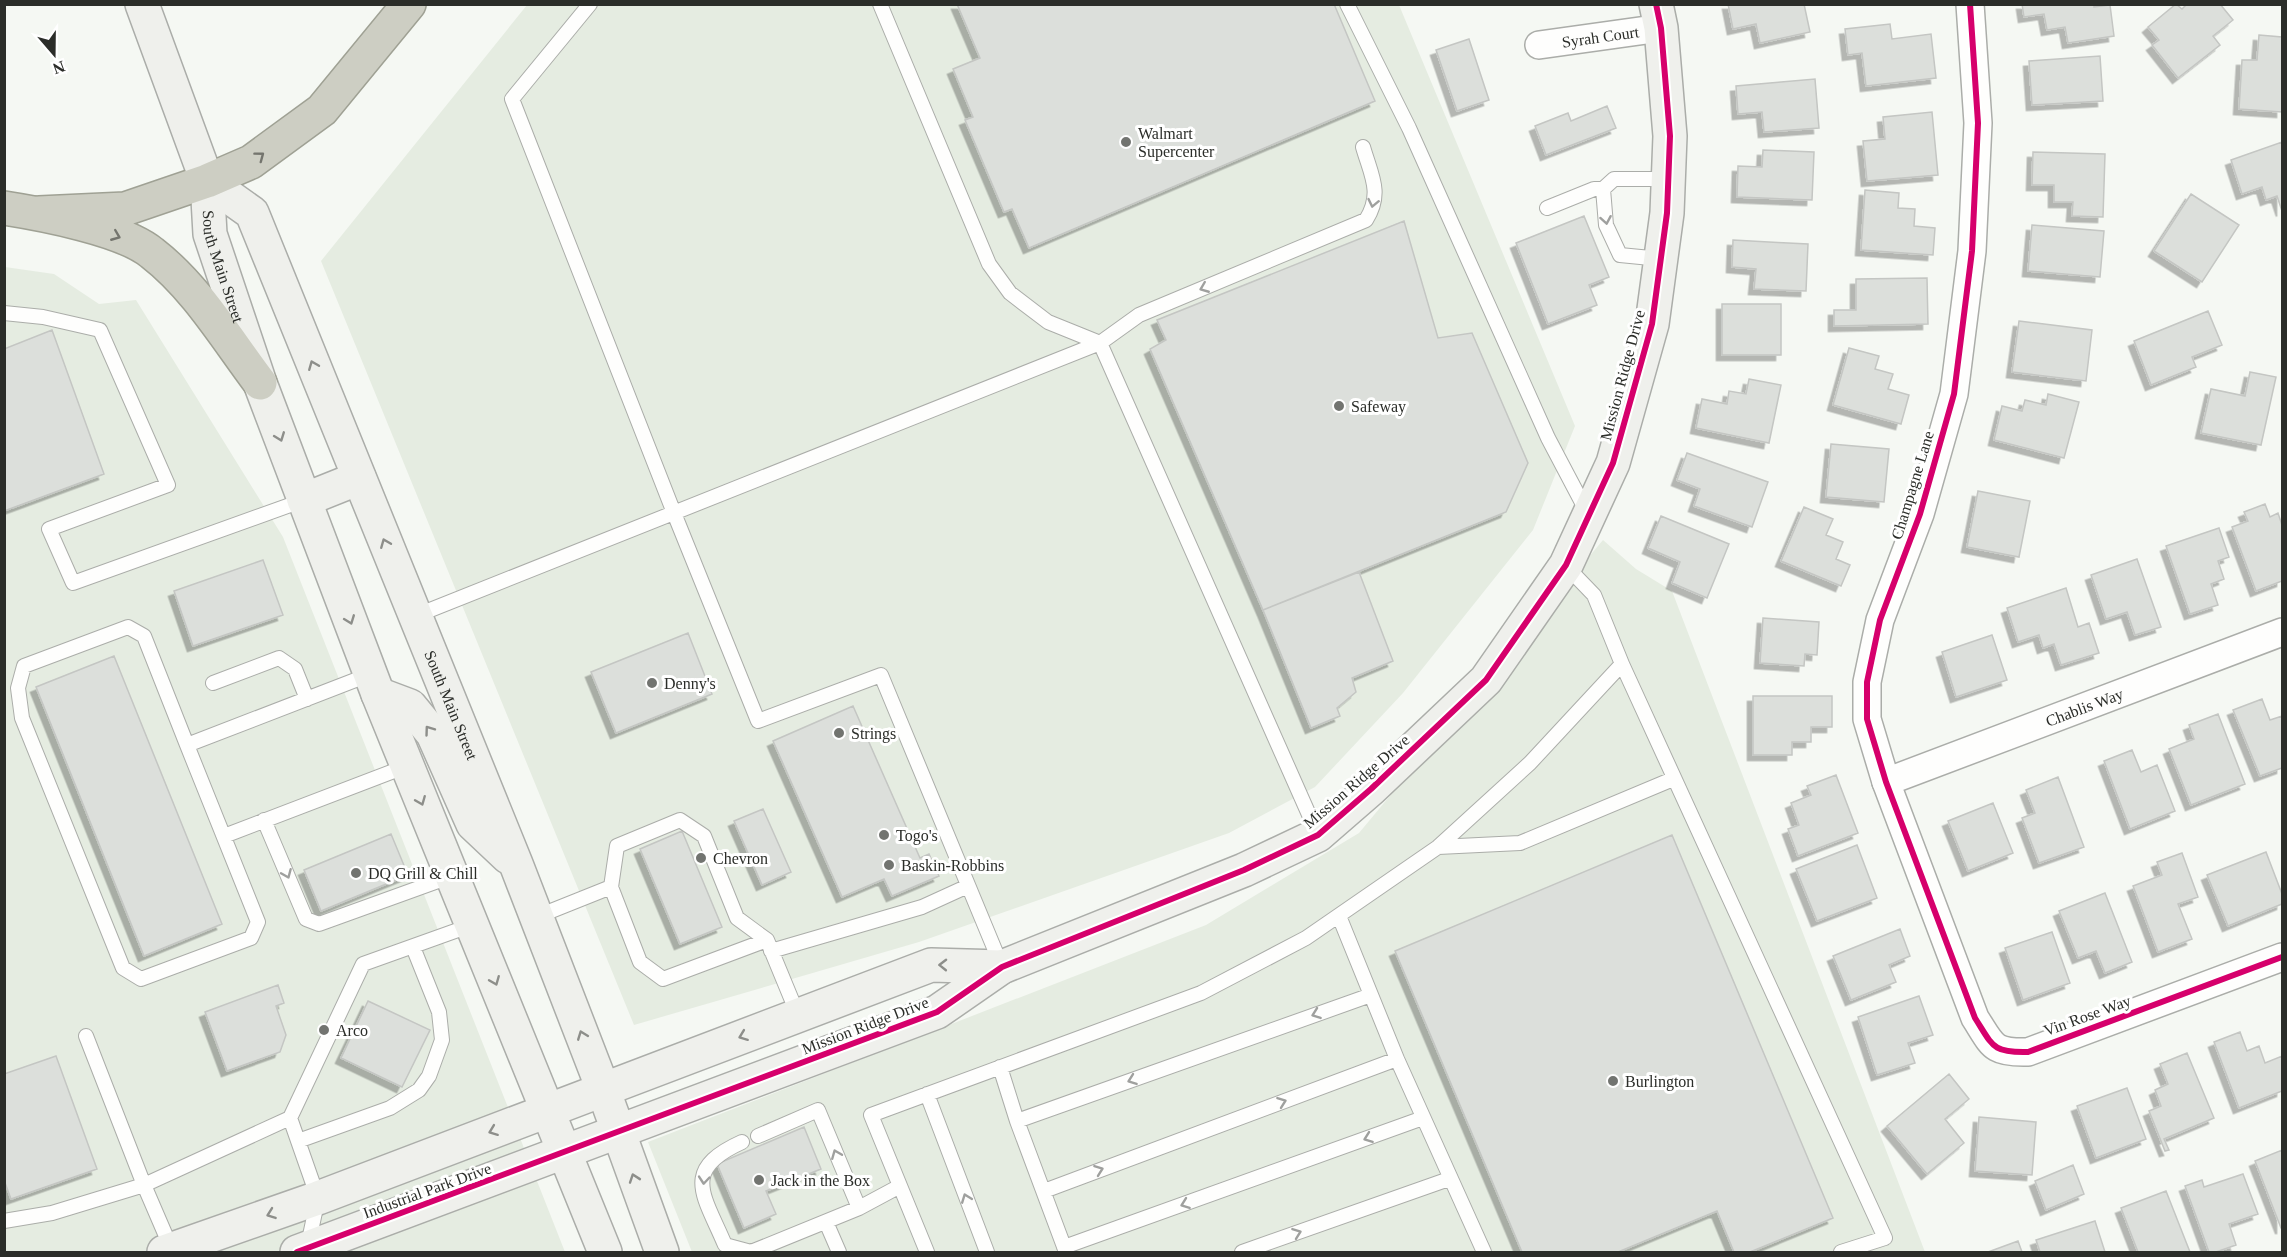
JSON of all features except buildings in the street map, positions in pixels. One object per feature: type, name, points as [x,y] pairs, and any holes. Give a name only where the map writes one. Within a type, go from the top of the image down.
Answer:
[{"type":"highway","points":[[39,213],[125,209],[207,181],[251,162],[321,110],[409,4]]},
{"type":"highway","points":[[4,208],[39,213],[113,234],[150,251],[186,284],[260,383]]},
{"type":"street","name":"South Main Street","points":[[142,4],[207,181],[210,234],[260,383],[374,684],[605,1252]]},
{"type":"street","name":"Champagne Lane","points":[[1952,956],[1886,782],[1867,719],[1867,682],[1880,620],[1920,514],[1954,394],[1972,251],[1978,123],[1970,4]]},
{"type":"street","name":"Mission Ridge Drive","points":[[566,1153],[937,1012],[1002,966],[1244,870],[1318,835],[1371,789],[1486,680],[1566,565],[1613,463],[1652,324],[1667,213],[1670,136],[1659,16]]},
{"type":"street","name":"Syrah Court","points":[[1539,45],[1659,16]]},
{"type":"street","name":"South Main Street","points":[[207,181],[252,213],[516,864],[603,1089],[662,1252]]},
{"type":"street","points":[[304,500],[359,478]]},
{"type":"street","name":"Chablis Way","points":[[1886,782],[2283,632]]},
{"type":"street","points":[[374,684],[410,706],[433,734],[473,824],[516,864]]},
{"type":"street","name":"Vin Rose Way","points":[[1952,956],[1975,1018],[1993,1045],[2005,1052],[2028,1052],[2283,957]]},
{"type":"street","name":"Mission Ridge Drive","points":[[603,1089],[931,965],[1002,966]]},
{"type":"street","name":"Industrial Park Drive","points":[[170,1251],[318,1198],[603,1089]]},
{"type":"street","name":"Industrial Park Drive","points":[[304,1251],[566,1153]]},
{"type":"lane","points":[[590,4],[512,99],[758,721],[880,675],[1002,966]]},
{"type":"lane","points":[[880,4],[989,264],[1010,292],[1048,322],[1100,343],[1318,835]]},
{"type":"lane","points":[[1347,4],[1409,128],[1548,438],[1589,514]]},
{"type":"lane","points":[[415,616],[1100,343],[1139,315],[1366,220],[1374,207],[1375,189],[1363,147]]},
{"type":"lane","points":[[1547,208],[1594,189],[1603,189],[1614,179],[1668,179]]},
{"type":"lane","points":[[1603,189],[1606,225],[1620,255],[1661,259]]},
{"type":"lane","points":[[4,313],[43,317],[100,330],[168,485],[49,529],[74,583],[304,500]]},
{"type":"lane","points":[[1566,565],[1593,595],[1673,779],[1885,1238],[1841,1252]]},
{"type":"lane","points":[[128,627],[144,636],[187,745],[258,922],[251,938],[141,979],[123,968],[22,718],[18,688],[24,666],[128,627]]},
{"type":"lane","points":[[213,683],[279,658],[295,669],[306,699]]},
{"type":"lane","points":[[927,1252],[872,1115],[1201,993],[1306,938],[1438,847],[1530,764],[1622,664]]},
{"type":"lane","points":[[187,745],[306,699],[374,684]]},
{"type":"lane","points":[[224,836],[407,766]]},
{"type":"lane","points":[[1438,847],[1520,843],[1673,779]]},
{"type":"lane","points":[[264,820],[306,918],[319,924],[452,876]]},
{"type":"lane","points":[[798,1015],[769,946],[737,918],[704,836],[680,820],[617,846],[610,888],[640,962],[663,979],[769,946],[922,907],[968,886]]},
{"type":"lane","points":[[536,917],[610,888]]},
{"type":"lane","points":[[1340,916],[1397,1059],[1449,1179],[1484,1252]]},
{"type":"lane","points":[[4,1221],[52,1213],[144,1185],[290,1118],[363,964],[472,925]]},
{"type":"lane","points":[[298,1141],[390,1108],[419,1090],[429,1076],[442,1040],[439,1012],[414,947]]},
{"type":"lane","points":[[1017,1120],[1371,995]]},
{"type":"lane","points":[[86,1036],[170,1251]]},
{"type":"lane","points":[[1044,1191],[1397,1059]]},
{"type":"lane","points":[[1000,1067],[1065,1250],[1423,1118]]},
{"type":"lane","points":[[927,1094],[987,1252]]},
{"type":"lane","points":[[758,1136],[818,1110],[858,1208]]},
{"type":"lane","points":[[290,1118],[318,1198],[304,1251]]},
{"type":"lane","points":[[742,1142],[721,1152],[709,1162],[703,1173],[704,1195],[725,1245],[751,1252],[858,1208],[900,1186]]},
{"type":"lane","points":[[1242,1252],[1449,1179]]},
{"type":"lane","points":[[826,1222],[839,1252]]},
{"type":"shaded area","points":[[527,5],[1399,5],[1575,426],[1533,530],[1403,693],[1315,787],[1229,833],[919,942],[634,1025],[321,261]]},
{"type":"shaded area","points":[[5,267],[54,274],[99,304],[136,300],[283,537],[565,1252],[5,1252]]},
{"type":"shaded area","points":[[1603,540],[1636,569],[1672,591],[1925,1252],[692,1252],[648,1142],[1206,925],[1359,833]]},
{"type":"cycle path","points":[[297,1252],[937,1012],[1002,967],[1244,870],[1318,835],[1371,789],[1486,680],[1566,565],[1613,463],[1652,324],[1667,213],[1670,136],[1661,28],[1656,4]]},
{"type":"cycle path","points":[[1970,4],[1978,123],[1972,251],[1954,394],[1920,514],[1880,620],[1867,682],[1867,719],[1886,782],[1975,1018],[1990,1041],[2000,1049],[2028,1052],[2282,957]]},
{"type":"place","name":"Walmart Supercenter","points":[[1126,142]]},
{"type":"place","name":"Safeway","points":[[1339,406]]},
{"type":"place","name":"Denny's","points":[[652,683]]},
{"type":"place","name":"Strings","points":[[839,733]]},
{"type":"place","name":"Togo's","points":[[884,835]]},
{"type":"place","name":"Chevron","points":[[701,858]]},
{"type":"place","name":"Baskin-Robbins","points":[[889,865]]},
{"type":"place","name":"DQ Grill & Chill","points":[[356,873]]},
{"type":"place","name":"Arco","points":[[324,1030]]},
{"type":"place","name":"Burlington","points":[[1613,1081]]},
{"type":"place","name":"Jack in the Box","points":[[759,1180]]}]
